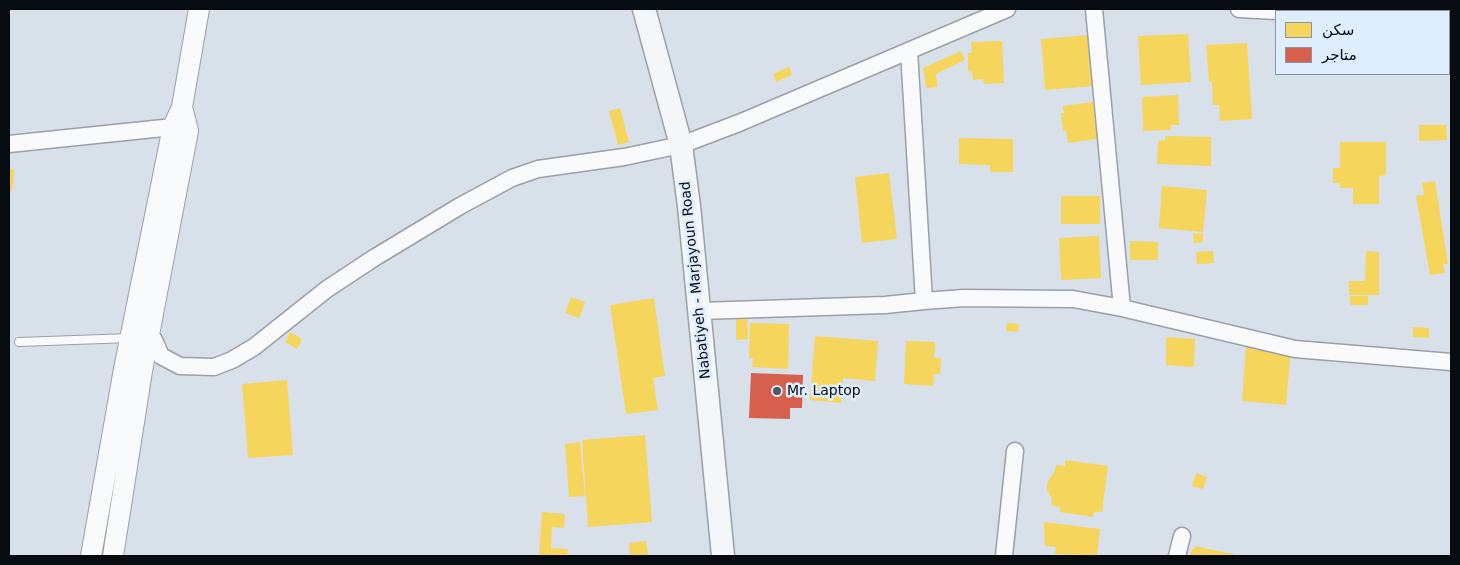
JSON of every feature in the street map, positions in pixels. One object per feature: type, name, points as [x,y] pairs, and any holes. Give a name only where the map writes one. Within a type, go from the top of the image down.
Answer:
[{"type":"main road","name":"Nabatiyeh - Marjayoun Road","points":[[644,9],[681,145],[700,311],[722,556]]},
{"type":"street","points":[[113,556],[136,335],[180,129],[199,9]]},
{"type":"street","points":[[136,335],[154,340],[161,356],[180,366],[214,367],[232,360],[254,347],[328,289],[374,258],[460,206],[512,178],[538,169],[624,157],[681,145],[739,123],[1007,9]]},
{"type":"street","points":[[1094,9],[1122,308]]},
{"type":"street","points":[[1239,9],[1275,12]]},
{"type":"street","points":[[909,51],[924,301]]},
{"type":"street","points":[[9,144],[180,129]]},
{"type":"street","points":[[700,311],[885,305],[964,298],[1073,299],[1122,308],[1295,348],[1451,362]]},
{"type":"street","points":[[133,370],[150,367],[161,356]]},
{"type":"street","points":[[91,556],[133,370]]},
{"type":"street","points":[[1004,556],[1016,450]]},
{"type":"street","points":[[1177,556],[1182,536]]},
{"type":"lane","points":[[19,342],[136,335]]},
{"type":"building: سكن","points":[[1188,34],[1191,82],[1141,85],[1138,36]]},
{"type":"building: سكن","points":[[1089,35],[1094,86],[1045,90],[1041,39]]},
{"type":"building: سكن","points":[[1002,41],[1004,83],[984,84],[983,79],[973,80],[972,71],[968,72],[968,53],[972,53],[971,42]]},
{"type":"building: سكن","points":[[1247,43],[1252,119],[1220,121],[1219,105],[1213,105],[1212,81],[1209,82],[1206,45]]},
{"type":"building: سكن","points":[[961,51],[965,60],[936,74],[938,87],[926,88],[923,68]]},
{"type":"building: سكن","points":[[789,67],[792,75],[776,82],[773,74]]},
{"type":"building: سكن","points":[[1178,95],[1179,125],[1171,125],[1171,130],[1143,131],[1142,97]]},
{"type":"building: سكن","points":[[1093,102],[1097,139],[1068,143],[1066,130],[1063,131],[1061,113],[1064,113],[1063,106]]},
{"type":"building: سكن","points":[[620,108],[629,142],[618,145],[609,111]]},
{"type":"building: سكن","points":[[1419,125],[1446,125],[1447,140],[1419,141]]},
{"type":"building: سكن","points":[[1165,136],[1211,137],[1211,166],[1157,164],[1158,141],[1165,140]]},
{"type":"building: سكن","points":[[959,138],[1013,139],[1013,172],[990,172],[990,165],[959,164]]},
{"type":"building: سكن","points":[[1340,142],[1386,142],[1386,175],[1379,176],[1379,204],[1353,204],[1353,188],[1340,188],[1340,183],[1333,183],[1333,168],[1340,168]]},
{"type":"building: سكن","points":[[9,169],[14,169],[13,187],[9,194]]},
{"type":"building: سكن","points":[[889,173],[897,239],[862,243],[855,177]]},
{"type":"building: سكن","points":[[1435,181],[1448,264],[1443,264],[1445,273],[1430,275],[1416,196],[1424,195],[1422,183]]},
{"type":"building: سكن","points":[[1162,186],[1207,190],[1203,232],[1159,228]]},
{"type":"building: سكن","points":[[1061,196],[1100,196],[1100,224],[1061,224]]},
{"type":"building: سكن","points":[[1203,233],[1203,242],[1194,243],[1193,234]]},
{"type":"building: سكن","points":[[1099,236],[1101,278],[1061,280],[1059,238]]},
{"type":"building: سكن","points":[[1130,241],[1158,242],[1158,260],[1130,260]]},
{"type":"building: سكن","points":[[1213,251],[1214,263],[1197,264],[1196,252]]},
{"type":"building: سكن","points":[[1366,251],[1379,252],[1379,295],[1349,295],[1349,281],[1365,281]]},
{"type":"building: سكن","points":[[1350,296],[1368,296],[1368,305],[1350,305]]},
{"type":"building: سكن","points":[[571,297],[585,302],[579,318],[565,313]]},
{"type":"building: سكن","points":[[654,298],[665,376],[653,378],[658,410],[626,414],[610,305]]},
{"type":"building: سكن","points":[[736,312],[747,312],[748,339],[736,340]]},
{"type":"building: سكن","points":[[750,323],[789,324],[788,369],[752,367],[753,358],[749,358]]},
{"type":"building: سكن","points":[[1007,323],[1019,324],[1018,332],[1006,331]]},
{"type":"building: سكن","points":[[1413,327],[1429,328],[1429,338],[1413,337]]},
{"type":"building: سكن","points":[[290,332],[302,339],[297,349],[285,342]]},
{"type":"building: سكن","points":[[815,336],[878,341],[875,381],[843,378],[841,403],[810,400]]},
{"type":"building: سكن","points":[[1166,337],[1195,339],[1194,367],[1166,365]]},
{"type":"building: سكن","points":[[906,341],[935,342],[934,358],[941,358],[940,374],[934,374],[933,386],[904,384]]},
{"type":"building: سكن","points":[[1246,344],[1291,349],[1286,405],[1242,401]]},
{"type":"building: سكن","points":[[287,380],[293,455],[248,458],[242,384]]},
{"type":"building: سكن","points":[[645,435],[652,522],[588,527],[582,440]]},
{"type":"building: سكن","points":[[580,442],[585,496],[569,497],[565,444]]},
{"type":"building: سكن","points":[[1065,460],[1108,466],[1102,512],[1094,512],[1093,517],[1060,512],[1060,507],[1051,505],[1052,498],[1047,490],[1047,483],[1055,471],[1056,465],[1065,466]]},
{"type":"building: سكن","points":[[1196,473],[1207,477],[1203,489],[1192,486]]},
{"type":"building: سكن","points":[[542,512],[565,514],[564,528],[552,527],[551,548],[568,549],[567,556],[539,556]]},
{"type":"building: سكن","points":[[1044,522],[1100,529],[1097,556],[1055,554],[1056,547],[1045,546]]},
{"type":"building: سكن","points":[[646,541],[648,555],[630,556],[629,543]]},
{"type":"building: سكن","points":[[1195,546],[1233,554],[1233,556],[1190,556]]},
{"type":"building: متاجر","name":"Mr. Laptop","points":[[751,373],[803,375],[802,408],[790,408],[790,419],[749,418]]},
{"type":"place","name":"Mr. Laptop","points":[[777,391]]}]
